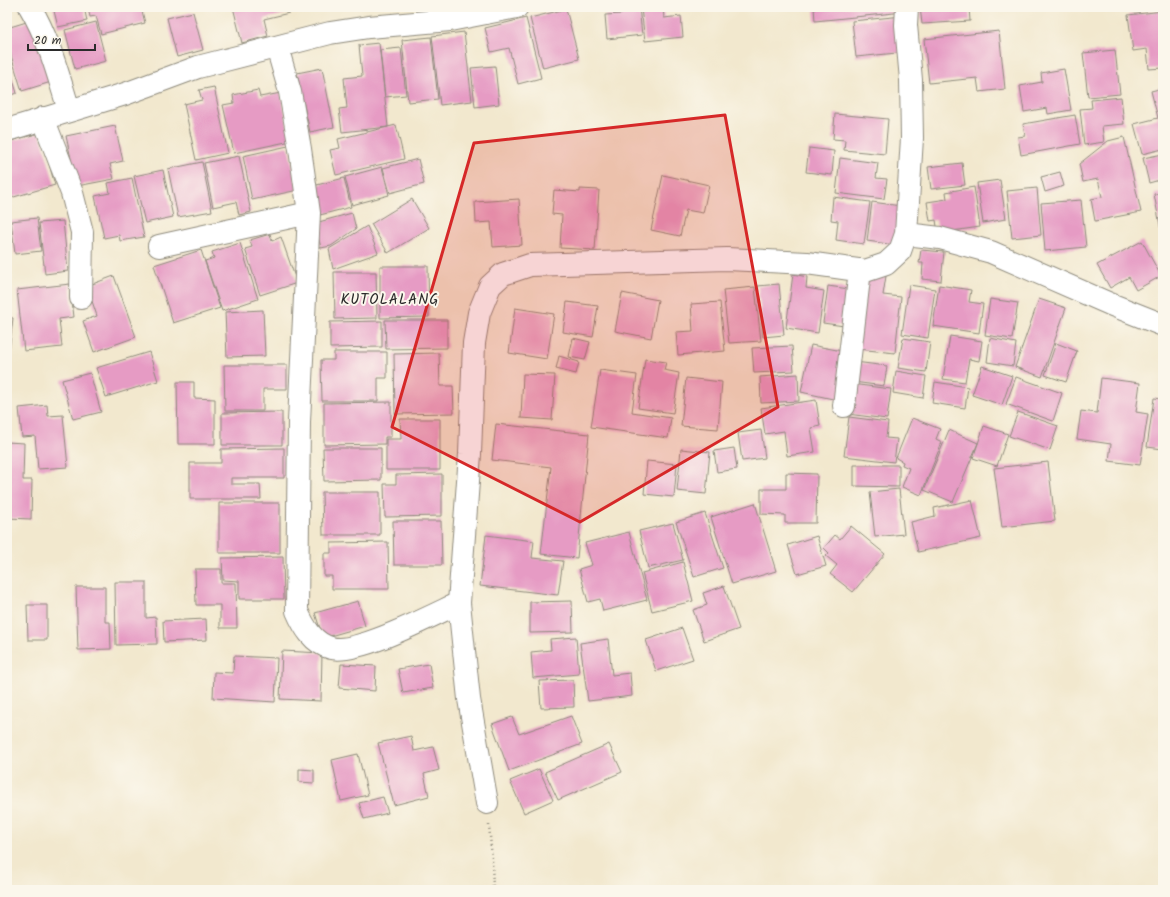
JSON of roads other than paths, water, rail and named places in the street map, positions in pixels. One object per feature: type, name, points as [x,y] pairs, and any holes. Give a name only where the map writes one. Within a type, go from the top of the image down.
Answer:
[{"type":"street","points":[[30,7],[39,22],[53,58],[69,110]]},
{"type":"street","points":[[7,130],[125,94],[198,67],[330,33],[369,27],[450,20],[517,7]]},
{"type":"street","points":[[487,803],[469,699],[459,602],[470,454],[474,343],[479,313],[490,286],[503,274],[530,265],[727,259],[807,263],[864,271],[886,264],[900,251],[906,234],[912,138],[911,80],[906,25],[907,7]]},
{"type":"street","points":[[277,46],[290,92],[309,213],[299,422],[297,611],[306,630],[320,644],[332,648],[348,648],[391,634],[459,602]]},
{"type":"street","points":[[43,118],[72,192],[82,232],[81,298]]},
{"type":"street","points":[[159,246],[309,213]]},
{"type":"street","points":[[906,234],[940,238],[991,252],[1110,304],[1163,325]]},
{"type":"street","points":[[844,406],[860,270]]},
{"type":"district","name":"KUTOLALANG","points":[[390,299]]}]
